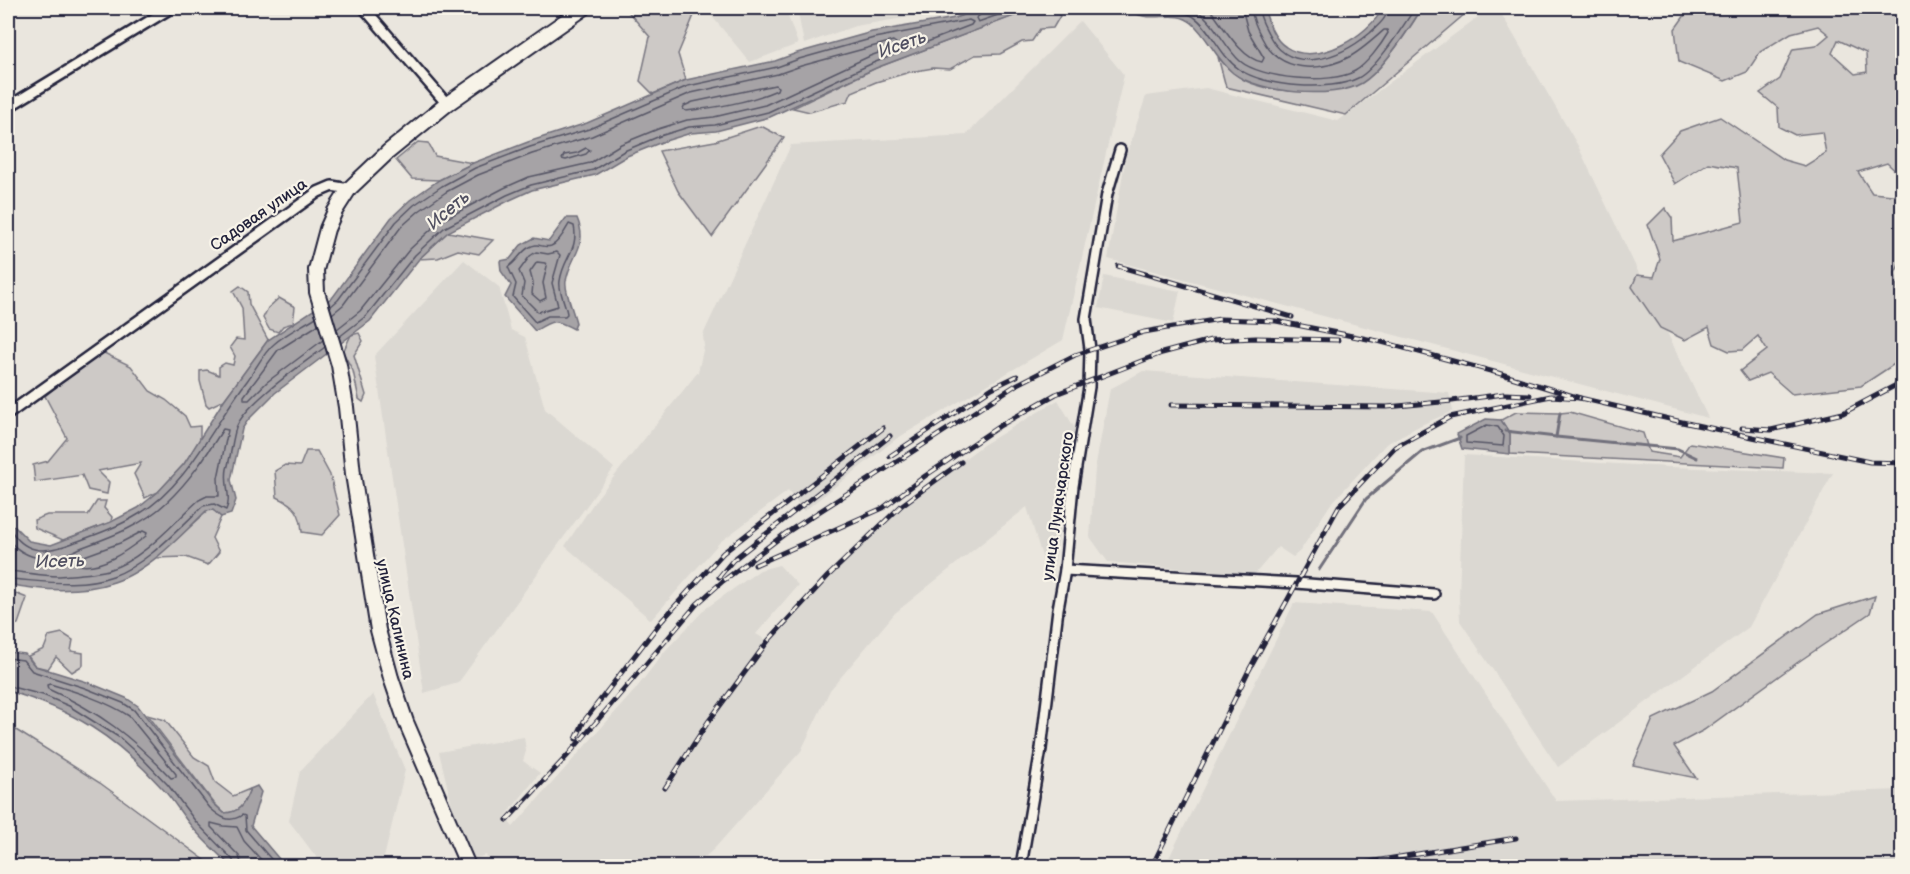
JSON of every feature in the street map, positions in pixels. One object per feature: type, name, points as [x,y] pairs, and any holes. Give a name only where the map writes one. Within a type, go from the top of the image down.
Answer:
[{"type":"main road","points":[[349,189],[388,152],[447,104],[584,8]]},
{"type":"main road","name":"улица Калинина","points":[[349,189],[335,211],[320,252],[316,270],[317,292],[339,365],[353,474],[378,630],[406,722],[468,867]]},
{"type":"street","points":[[8,107],[171,8]]},
{"type":"street","points":[[364,8],[447,104]]},
{"type":"street","name":"улица Луначарского","points":[[1022,867],[1041,749],[1065,570],[1073,486],[1089,387],[1090,350],[1086,319],[1107,194],[1120,150]]},
{"type":"street","name":"Садовая улица","points":[[8,414],[318,192],[332,186],[349,189]]},
{"type":"street","points":[[1065,570],[1296,583],[1434,594]]},
{"type":"shaded area","points":[[625,8],[697,8],[678,54],[686,80],[653,94],[640,81],[650,37]]},
{"type":"shaded area","points":[[705,8],[785,8],[798,44],[750,62]]},
{"type":"shaded area","points":[[797,8],[965,8],[855,26],[804,44]]},
{"type":"shaded area","points":[[1035,8],[1054,8],[1060,16],[1053,28],[1040,29],[1032,41],[1022,42],[1000,54],[975,55],[950,69],[933,68],[910,72],[876,82],[852,92],[848,101],[810,112],[793,108],[876,68]]},
{"type":"shaded area","points":[[1422,8],[1472,8],[1346,115],[1226,87],[1218,57],[1242,79],[1275,89],[1329,91],[1361,82],[1372,75],[1386,60]]},
{"type":"shaded area","points":[[1490,8],[1498,8],[1578,146],[1708,418],[1108,259],[1126,156],[1146,96],[1206,88],[1338,121]]},
{"type":"shaded area","points":[[1690,8],[1902,8],[1902,177],[1887,163],[1858,172],[1872,193],[1902,196],[1902,259],[1895,273],[1902,324],[1902,359],[1861,386],[1792,394],[1768,373],[1748,381],[1740,371],[1767,350],[1758,336],[1742,350],[1729,351],[1714,344],[1709,327],[1685,340],[1660,328],[1632,287],[1637,275],[1654,277],[1660,259],[1648,225],[1665,208],[1672,218],[1673,241],[1743,222],[1737,168],[1708,163],[1675,184],[1659,154],[1680,131],[1720,117],[1784,160],[1805,166],[1826,153],[1822,132],[1795,135],[1779,127],[1778,108],[1760,93],[1780,79],[1793,49],[1816,46],[1829,35],[1818,26],[1791,33],[1760,52],[1747,72],[1725,81],[1679,62],[1675,29]],"holes":[[[1838,40],[1866,53],[1867,72],[1855,74],[1832,53]]]},
{"type":"shaded area","points":[[1080,21],[1124,75],[1063,340],[896,439],[804,511],[788,491],[720,542],[651,620],[565,546],[597,498],[698,372],[704,346],[703,335],[791,145],[966,135]]},
{"type":"shaded area","points":[[761,126],[784,138],[712,237],[678,191],[659,151],[715,141]]},
{"type":"shaded area","points":[[418,142],[428,143],[435,156],[473,163],[439,180],[412,179],[396,160]]},
{"type":"shaded area","points":[[448,232],[493,240],[479,254],[458,250],[438,258],[419,259]]},
{"type":"shaded area","points":[[464,260],[499,287],[511,330],[525,337],[545,409],[614,468],[458,683],[424,693],[374,356]]},
{"type":"shaded area","points":[[1104,276],[1180,291],[1173,323],[1098,308]]},
{"type":"shaded area","points":[[240,286],[248,292],[249,304],[268,340],[224,400],[209,407],[206,404],[200,381],[200,371],[207,370],[219,375],[219,367],[225,363],[233,365],[235,356],[230,347],[236,339],[244,340],[242,308],[233,291]]},
{"type":"shaded area","points":[[279,298],[295,307],[293,323],[283,326],[278,332],[269,329],[263,318],[268,308]]},
{"type":"shaded area","points":[[359,333],[363,341],[354,355],[366,395],[363,402],[359,399],[353,371],[343,352],[351,335]]},
{"type":"shaded area","points":[[100,351],[131,366],[150,391],[166,400],[185,416],[190,427],[200,426],[200,440],[184,464],[158,492],[145,498],[134,474],[141,463],[98,471],[109,482],[107,494],[88,490],[82,475],[35,482],[33,465],[48,461],[67,438],[45,396]]},
{"type":"shaded area","points":[[1143,371],[1449,393],[1453,411],[1386,444],[1330,505],[1300,551],[1293,557],[1278,547],[1254,575],[1108,562],[1090,537],[1095,469],[1110,389]]},
{"type":"shaded area","points":[[1058,400],[1077,432],[1052,573],[1047,573],[1027,507],[895,613],[830,690],[801,751],[714,849],[701,860],[700,866],[490,866],[486,855],[474,859],[456,822],[439,752],[524,737],[526,751],[523,761],[540,773],[505,817],[513,827],[635,690],[665,651],[705,609],[760,570],[779,565],[798,585],[756,634],[768,641],[828,576],[902,505],[983,445]]},
{"type":"shaded area","points":[[1516,412],[1570,412],[1643,433],[1649,452],[1680,457],[1690,443],[1784,458],[1783,468],[1510,454],[1510,434],[1501,420]]},
{"type":"shaded area","points":[[306,451],[317,451],[330,475],[340,515],[322,535],[302,532],[296,510],[277,497],[275,471],[285,465],[300,466]]},
{"type":"shaded area","points":[[1464,455],[1670,467],[1833,473],[1749,627],[1558,767],[1460,621]]},
{"type":"shaded area","points":[[97,501],[106,501],[104,508],[112,517],[111,522],[63,540],[35,528],[34,520],[47,515],[88,515]]},
{"type":"shaded area","points":[[210,509],[221,517],[212,538],[219,552],[208,565],[186,557],[155,558]]},
{"type":"shaded area","points":[[17,594],[27,598],[18,624],[8,627],[8,599]]},
{"type":"shaded area","points":[[1875,596],[1870,613],[1704,730],[1674,746],[1696,778],[1633,765],[1653,719],[1712,691],[1818,614]]},
{"type":"shaded area","points":[[1294,603],[1432,612],[1556,801],[1902,790],[1902,866],[1165,866]]},
{"type":"shaded area","points":[[62,633],[73,640],[71,651],[83,653],[83,665],[72,672],[56,657],[48,669],[35,666],[28,656],[44,649],[49,636]]},
{"type":"shaded area","points":[[373,694],[405,770],[382,866],[323,866],[289,821],[300,771]]},
{"type":"shaded area","points":[[147,715],[165,720],[194,757],[209,766],[215,782],[233,796],[250,789],[238,809],[224,813],[214,803]]},
{"type":"shaded area","points":[[8,725],[100,783],[213,866],[8,866]]},
{"type":"water","name":"Исеть","points":[[982,8],[1035,8],[876,68],[770,117],[716,131],[691,133],[627,156],[595,175],[532,190],[448,232],[419,259],[370,321],[275,393],[248,420],[242,429],[231,480],[236,500],[231,514],[221,517],[213,510],[206,511],[175,542],[139,570],[102,586],[61,590],[8,584],[8,526],[14,526],[29,541],[51,545],[111,522],[138,508],[158,492],[184,464],[224,400],[268,340],[333,297],[391,218],[410,200],[439,180],[473,163],[587,123],[686,80],[775,61],[872,32],[955,18]]},
{"type":"water","points":[[1128,8],[1264,8],[1281,44],[1298,52],[1312,54],[1340,46],[1354,38],[1376,18],[1383,8],[1422,8],[1395,48],[1370,77],[1349,88],[1316,93],[1278,89],[1245,80],[1227,67],[1192,23],[1177,17],[1143,16]]},
{"type":"water","points":[[566,218],[577,218],[581,236],[566,281],[576,323],[574,329],[562,323],[550,322],[535,331],[505,297],[511,285],[501,271],[500,261],[510,259],[521,245],[534,238],[549,241]]},
{"type":"water","points":[[1486,419],[1501,420],[1510,434],[1510,454],[1462,449],[1457,434]]},
{"type":"water","points":[[8,652],[25,654],[35,666],[87,682],[126,698],[138,706],[213,803],[224,813],[238,809],[244,803],[250,789],[257,786],[261,792],[251,826],[285,866],[231,866],[188,822],[144,769],[110,739],[73,716],[8,691]]},
{"type":"waterway","points":[[1560,413],[1556,437],[1678,449],[1697,458]]},
{"type":"waterway","points":[[1505,431],[1556,437]]},
{"type":"waterway","points":[[1319,570],[1366,499],[1422,452],[1460,438]]},
{"type":"railway","points":[[1118,266],[1292,317]]},
{"type":"railway","points":[[507,820],[568,755],[697,604],[723,581],[786,533],[1016,385],[1075,355],[1144,332],[1220,319],[1276,321],[1378,341],[1580,398]]},
{"type":"railway","points":[[755,565],[883,508],[925,476],[1001,425],[1056,394],[1162,353],[1211,340],[1256,338],[1338,340]]},
{"type":"railway","points":[[890,456],[992,388],[1017,376]]},
{"type":"railway","points":[[1742,428],[1771,430],[1843,413],[1902,382]]},
{"type":"railway","points":[[1171,405],[1387,407],[1504,394],[1530,395]]},
{"type":"railway","points":[[1152,866],[1248,672],[1339,506],[1395,447],[1450,417],[1551,396],[1580,398],[1870,462],[1902,463]]},
{"type":"railway","points":[[576,739],[584,721],[659,624],[723,553],[883,428]]},
{"type":"railway","points":[[719,577],[733,560],[890,436]]},
{"type":"railway","points":[[665,788],[708,722],[768,641],[828,576],[902,505],[961,462]]},
{"type":"railway","points":[[1344,866],[1516,838]]}]
